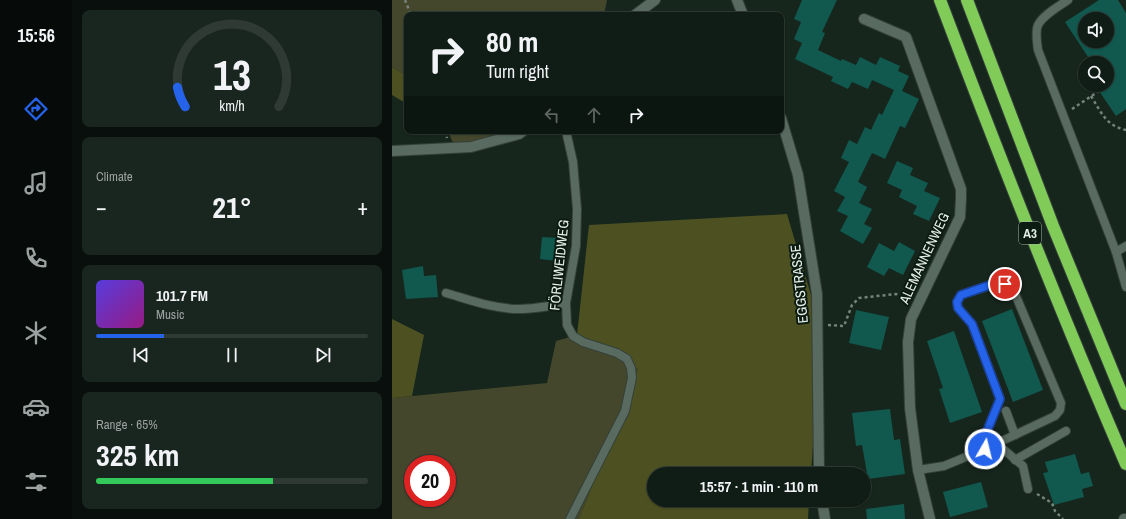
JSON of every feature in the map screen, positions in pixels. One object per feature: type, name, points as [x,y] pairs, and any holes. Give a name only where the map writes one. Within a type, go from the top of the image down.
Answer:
[{"type":"highway","name":"A3","points":[[940,0],[1028,228],[1084,367],[1126,464]]},
{"type":"highway","name":"A3","points":[[967,0],[1056,234],[1126,404]]},
{"type":"street","points":[[639,12],[655,0]]},
{"type":"street","points":[[737,0],[742,12]]},
{"type":"street","name":"ALEMANNENWEG","points":[[864,19],[906,37],[961,189],[960,217],[911,320],[908,342],[910,408],[918,470],[930,519]]},
{"type":"street","name":"EGGSTRASSE","points":[[784,128],[798,175],[817,294],[819,467]]},
{"type":"street","points":[[392,151],[471,147],[519,134]]},
{"type":"street","points":[[823,507],[825,519]]},
{"type":"lane","points":[[1068,0],[1051,12],[1039,24],[1036,35],[1038,50],[1116,252],[1126,287]]},
{"type":"lane","name":"FÖRLIWEIDWEG","points":[[567,134],[573,162],[577,209],[576,246],[566,303],[567,325],[573,336],[583,342],[617,353],[627,359],[631,368],[632,378],[625,411],[570,519]]},
{"type":"lane","points":[[1116,252],[1126,246]]},
{"type":"lane","points":[[918,470],[944,466],[985,449],[1055,416],[1060,410],[1061,403],[1013,289],[1005,284],[996,283],[961,295],[957,302],[958,308],[972,324],[1000,399],[985,436],[985,449]]},
{"type":"lane","points":[[446,293],[487,305],[518,309],[543,308],[566,303]]},
{"type":"lane","points":[[1006,411],[1015,435]]},
{"type":"lane","points":[[1015,460],[1066,431]]},
{"type":"lane","points":[[996,443],[1023,466],[1028,490]]},
{"type":"path","points":[[405,0],[410,12]]},
{"type":"path","points":[[1063,114],[1096,92]]},
{"type":"path","points":[[1091,96],[1110,124],[1126,130]]},
{"type":"path","points":[[818,325],[844,326],[852,305],[859,298],[896,294],[917,308]]},
{"type":"path","points":[[1028,490],[1052,503],[1055,511],[1063,519]]},
{"type":"green space","points":[[392,0],[607,0],[605,12],[404,12],[404,74],[392,67]]},
{"type":"green space","points":[[392,67],[404,74],[404,102],[392,95]]},
{"type":"green space","points":[[449,134],[499,134],[472,142],[453,143]]},
{"type":"green space","points":[[787,214],[821,329],[811,467],[647,467],[647,507],[809,507],[808,519],[579,519],[638,369],[577,335],[589,225]]},
{"type":"green space","points":[[392,319],[424,335],[412,396],[392,398]]},
{"type":"green space","points":[[577,335],[638,369],[579,519],[392,519],[392,398],[547,383],[556,341]]},
{"type":"building","points":[[802,0],[837,0],[822,32],[825,33],[818,50],[841,61],[842,59],[856,65],[860,57],[876,65],[880,57],[900,66],[898,71],[909,76],[902,91],[919,99],[905,128],[900,126],[885,159],[872,153],[858,182],[867,187],[859,203],[872,209],[864,224],[872,228],[863,244],[840,231],[848,216],[837,211],[845,197],[834,191],[849,162],[841,158],[849,140],[857,144],[865,127],[871,130],[879,113],[882,115],[894,90],[872,80],[868,89],[852,82],[848,89],[831,81],[833,77],[795,59],[802,43],[794,39],[801,22],[794,19]]},
{"type":"building","points":[[1099,0],[1118,0],[1126,13],[1126,109],[1116,116],[1100,92],[1114,92],[1114,56],[1087,56],[1082,48],[1114,48],[1114,12],[1080,12]]},
{"type":"building","points":[[1078,14],[1078,42],[1065,22]]},
{"type":"building","points":[[897,161],[913,168],[910,175],[928,183],[924,191],[940,198],[929,221],[913,214],[917,206],[899,197],[902,190],[887,183]]},
{"type":"building","points":[[542,237],[559,238],[557,261],[540,259]]},
{"type":"building","points":[[899,242],[915,251],[903,275],[889,268],[884,276],[867,267],[879,243],[894,251]]},
{"type":"building","points":[[423,266],[424,276],[436,275],[438,297],[406,299],[402,270]]},
{"type":"building","points":[[1012,309],[1043,390],[1013,402],[982,321]]},
{"type":"building","points":[[856,310],[889,317],[881,350],[849,343]]},
{"type":"building","points":[[954,331],[982,412],[950,423],[939,389],[943,388],[927,341]]},
{"type":"building","points":[[890,409],[894,440],[900,439],[905,474],[871,479],[871,467],[866,467],[862,445],[856,446],[852,413]]},
{"type":"building","points":[[1075,454],[1081,474],[1089,472],[1093,486],[1082,489],[1084,497],[1054,505],[1043,473],[1048,472],[1045,462]]},
{"type":"building","points":[[981,482],[988,507],[950,517],[943,492]]},
{"type":"building","points":[[904,504],[905,519],[867,519],[866,509]]},
{"type":"route","points":[[985,449],[985,436],[1000,399],[972,324],[958,308],[957,302],[961,295],[996,283],[1005,284]]}]
